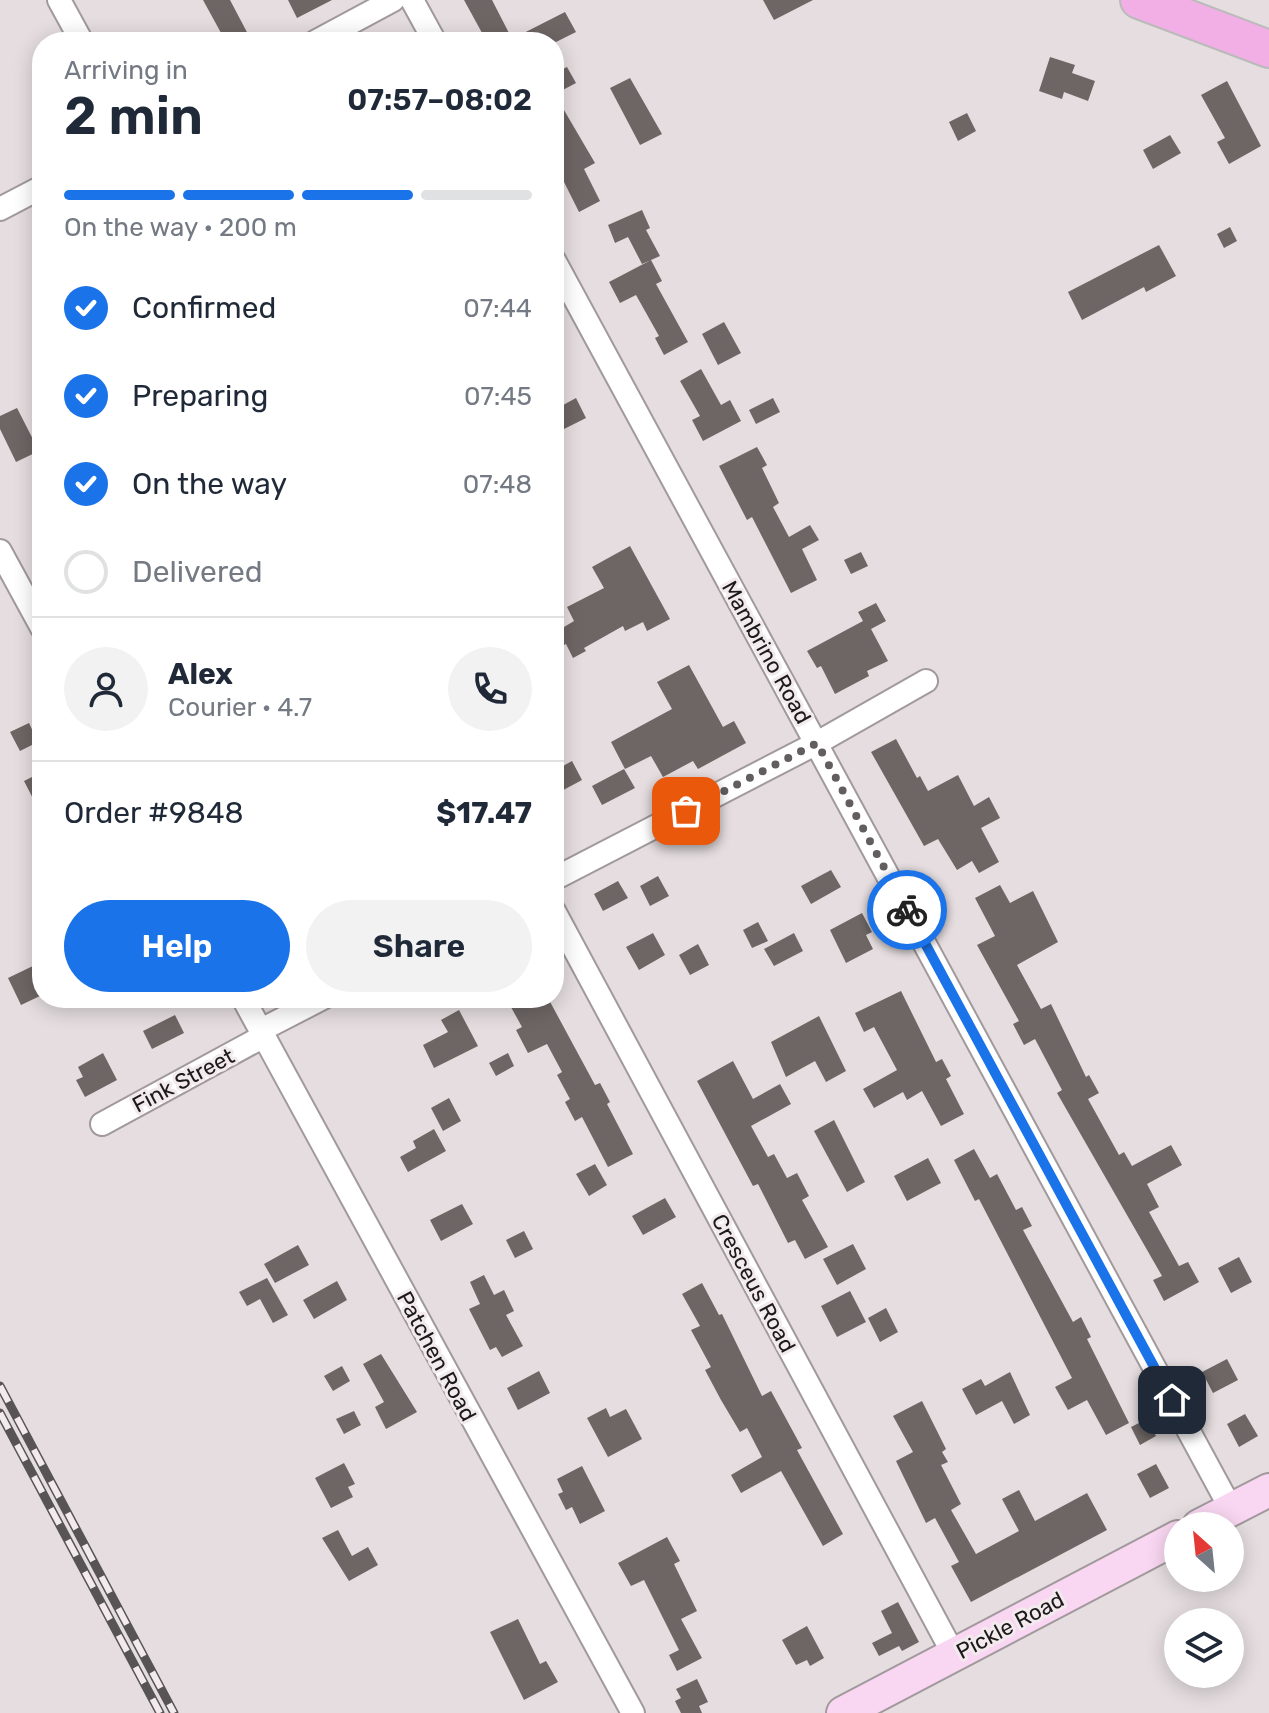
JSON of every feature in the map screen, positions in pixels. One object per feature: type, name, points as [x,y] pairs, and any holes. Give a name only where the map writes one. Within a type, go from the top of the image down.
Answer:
[{"type":"main road","points":[[1139,0],[1269,49]]},
{"type":"street","points":[[59,0],[77,32]]},
{"type":"street","points":[[334,32],[393,0]]},
{"type":"street","points":[[412,0],[430,32]]},
{"type":"street","points":[[0,209],[32,192]]},
{"type":"street","name":"Mambrino Road","points":[[564,278],[1231,1509]]},
{"type":"street","points":[[0,551],[32,610]]},
{"type":"street","points":[[564,874],[817,743],[926,681]]},
{"type":"street","name":"Cresceus Road","points":[[564,930],[954,1655]]},
{"type":"street","name":"Patchen Road","points":[[249,1008],[633,1713]]},
{"type":"street","name":"Fink Street","points":[[102,1124],[306,1008]]},
{"type":"street","points":[[1225,1512],[1269,1490]]},
{"type":"street","name":"Pickle Road","points":[[843,1713],[1164,1544]]},
{"type":"building","points":[[203,0],[230,0],[247,32],[221,32]]},
{"type":"building","points":[[288,0],[332,0],[297,18]]},
{"type":"building","points":[[464,0],[492,0],[508,32],[482,32]]},
{"type":"building","points":[[763,0],[813,0],[774,20]]},
{"type":"building","points":[[565,12],[576,32],[564,38],[564,32],[526,32]]},
{"type":"building","points":[[1050,57],[1075,65],[1072,73],[1095,81],[1088,101],[1064,92],[1062,99],[1039,91]]},
{"type":"building","points":[[567,67],[576,83],[564,89],[564,68]]},
{"type":"building","points":[[630,78],[662,134],[640,145],[610,88]]},
{"type":"building","points":[[1227,81],[1261,146],[1229,164],[1217,142],[1225,138],[1201,95]]},
{"type":"building","points":[[564,110],[595,163],[584,169],[600,201],[579,212],[564,182]]},
{"type":"building","points":[[967,113],[976,131],[958,141],[949,122]]},
{"type":"building","points":[[1170,135],[1181,153],[1153,169],[1143,150]]},
{"type":"building","points":[[642,210],[650,228],[646,230],[660,256],[642,264],[628,237],[615,243],[608,225]]},
{"type":"building","points":[[1230,227],[1237,241],[1224,248],[1217,234]]},
{"type":"building","points":[[1159,245],[1176,276],[1146,292],[1144,287],[1082,320],[1068,292]]},
{"type":"building","points":[[651,260],[662,281],[656,284],[688,342],[664,355],[655,338],[659,336],[636,295],[620,303],[609,282]]},
{"type":"building","points":[[724,322],[741,353],[718,365],[702,334]]},
{"type":"building","points":[[701,369],[721,405],[730,400],[741,421],[703,441],[692,420],[700,416],[680,381]]},
{"type":"building","points":[[576,398],[586,418],[564,429],[564,405]]},
{"type":"building","points":[[773,398],[780,412],[756,424],[749,410]]},
{"type":"building","points":[[17,408],[32,437],[32,454],[16,462],[0,429],[0,416]]},
{"type":"building","points":[[757,447],[767,465],[762,468],[779,503],[773,507],[789,537],[810,525],[819,540],[802,549],[817,580],[791,593],[752,517],[747,520],[719,466]]},
{"type":"building","points":[[630,546],[670,619],[647,631],[643,622],[625,631],[623,626],[584,648],[586,651],[573,658],[564,645],[564,627],[574,621],[567,607],[604,588],[592,567]]},
{"type":"building","points":[[861,552],[868,566],[851,574],[844,560]]},
{"type":"building","points":[[876,603],[886,621],[871,629],[888,661],[867,671],[869,676],[835,694],[821,666],[817,668],[807,651],[863,621],[858,612]]},
{"type":"building","points":[[689,665],[723,727],[734,721],[746,743],[698,769],[693,761],[663,777],[651,756],[625,769],[611,742],[672,709],[657,682]]},
{"type":"building","points":[[29,723],[32,745],[20,751],[10,732]]},
{"type":"building","points":[[896,739],[917,778],[920,776],[928,791],[958,775],[974,806],[989,797],[1000,818],[981,828],[999,862],[979,873],[972,861],[957,870],[938,839],[924,846],[871,752]]},
{"type":"building","points":[[572,761],[582,780],[564,790],[564,765]]},
{"type":"building","points":[[624,769],[635,788],[602,805],[592,786]]},
{"type":"building","points":[[32,777],[32,797],[24,781]]},
{"type":"building","points":[[831,870],[841,887],[811,904],[801,886]]},
{"type":"building","points":[[658,876],[669,896],[650,906],[640,886]]},
{"type":"building","points":[[618,881],[628,898],[603,911],[594,894]]},
{"type":"building","points":[[1000,885],[1010,903],[1033,891],[1058,942],[1017,965],[1041,1009],[1051,1004],[1086,1077],[1089,1075],[1099,1093],[1088,1099],[1119,1155],[1124,1152],[1132,1166],[1171,1145],[1182,1165],[1147,1184],[1159,1207],[1149,1212],[1179,1266],[1188,1262],[1199,1282],[1164,1301],[1153,1280],[1162,1276],[1057,1093],[1062,1090],[1035,1039],[1024,1045],[1013,1024],[1019,1021],[977,945],[995,936],[975,898]]},
{"type":"building","points":[[862,913],[872,932],[866,935],[873,949],[846,963],[830,930]]},
{"type":"building","points":[[758,922],[768,941],[752,948],[743,930]]},
{"type":"building","points":[[653,933],[665,955],[639,970],[626,947]]},
{"type":"building","points":[[794,933],[803,951],[774,966],[764,949]]},
{"type":"building","points":[[698,944],[709,965],[690,975],[679,955]]},
{"type":"building","points":[[32,966],[32,1000],[21,1005],[8,978]]},
{"type":"building","points":[[901,991],[936,1062],[942,1059],[951,1076],[946,1079],[964,1114],[941,1126],[922,1091],[907,1100],[903,1092],[874,1108],[863,1089],[897,1070],[874,1027],[864,1032],[855,1013]]},
{"type":"building","points":[[512,1008],[553,1008],[595,1085],[600,1083],[610,1102],[607,1104],[633,1154],[608,1167],[582,1117],[575,1121],[565,1102],[570,1099],[557,1075],[562,1072],[547,1044],[528,1053],[516,1030],[522,1027]]},
{"type":"building","points":[[459,1010],[478,1046],[434,1068],[423,1045],[448,1032],[441,1020]]},
{"type":"building","points":[[175,1015],[184,1033],[152,1049],[143,1031]]},
{"type":"building","points":[[819,1016],[846,1071],[826,1082],[815,1061],[786,1077],[771,1042]]},
{"type":"building","points":[[103,1053],[117,1080],[85,1097],[76,1080],[83,1077],[78,1067]]},
{"type":"building","points":[[508,1053],[514,1066],[496,1076],[489,1063]]},
{"type":"building","points":[[733,1061],[753,1099],[780,1084],[791,1104],[751,1126],[768,1157],[774,1154],[787,1178],[797,1173],[809,1196],[802,1200],[828,1247],[805,1259],[795,1240],[788,1243],[758,1184],[753,1186],[697,1081]]},
{"type":"building","points":[[449,1098],[461,1121],[443,1131],[431,1108]]},
{"type":"building","points":[[834,1120],[865,1182],[847,1192],[814,1131]]},
{"type":"building","points":[[434,1129],[446,1151],[408,1172],[400,1157],[416,1148],[413,1141]]},
{"type":"building","points":[[974,1149],[990,1178],[997,1174],[1016,1210],[1022,1207],[1032,1226],[1023,1230],[1073,1322],[1081,1317],[1091,1337],[1087,1339],[1129,1423],[1106,1435],[1087,1400],[1068,1410],[1055,1387],[1072,1378],[979,1199],[975,1201],[954,1160]]},
{"type":"building","points":[[928,1158],[941,1183],[907,1201],[894,1176]]},
{"type":"building","points":[[595,1164],[607,1185],[589,1196],[576,1174]]},
{"type":"building","points":[[665,1198],[676,1217],[643,1235],[632,1216]]},
{"type":"building","points":[[462,1204],[473,1224],[441,1241],[430,1220]]},
{"type":"building","points":[[524,1231],[533,1249],[515,1258],[506,1240]]},
{"type":"building","points":[[853,1244],[866,1269],[837,1285],[823,1259]]},
{"type":"building","points":[[298,1245],[309,1265],[275,1283],[264,1264]]},
{"type":"building","points":[[1239,1257],[1252,1282],[1231,1293],[1218,1268]]},
{"type":"building","points":[[484,1275],[494,1295],[504,1290],[514,1311],[506,1315],[523,1346],[502,1357],[496,1347],[490,1350],[469,1309],[480,1304],[470,1282]]},
{"type":"building","points":[[267,1278],[288,1315],[273,1323],[260,1299],[247,1306],[239,1292]]},
{"type":"building","points":[[337,1281],[347,1300],[314,1319],[303,1300]]},
{"type":"building","points":[[702,1283],[719,1315],[722,1314],[762,1396],[771,1391],[802,1448],[797,1450],[843,1534],[823,1546],[781,1471],[741,1493],[731,1475],[762,1457],[747,1428],[740,1432],[721,1400],[705,1370],[711,1367],[691,1330],[700,1326],[682,1294]]},
{"type":"building","points":[[850,1291],[866,1322],[837,1337],[821,1306]]},
{"type":"building","points":[[886,1308],[898,1332],[880,1342],[868,1318]]},
{"type":"building","points":[[381,1354],[417,1412],[386,1429],[375,1407],[384,1402],[363,1364]]},
{"type":"building","points":[[1227,1359],[1238,1380],[1213,1393],[1202,1372]]},
{"type":"building","points":[[342,1366],[350,1381],[333,1391],[324,1376]]},
{"type":"building","points":[[539,1371],[550,1393],[518,1410],[507,1388]]},
{"type":"building","points":[[1010,1372],[1030,1415],[1014,1424],[1002,1401],[976,1415],[962,1389],[981,1379],[985,1386]]},
{"type":"building","points":[[922,1401],[946,1449],[942,1452],[948,1462],[941,1465],[961,1504],[951,1510],[976,1554],[1019,1531],[1002,1499],[1019,1490],[1035,1521],[1087,1493],[1107,1530],[971,1602],[951,1566],[959,1562],[935,1518],[926,1523],[896,1461],[913,1452],[893,1416]]},
{"type":"building","points":[[606,1408],[610,1417],[626,1409],[642,1439],[608,1457],[587,1418]]},
{"type":"building","points":[[354,1411],[361,1425],[344,1434],[336,1419]]},
{"type":"building","points":[[1245,1414],[1258,1436],[1239,1447],[1227,1424]]},
{"type":"building","points":[[1147,1419],[1156,1436],[1140,1445],[1131,1427]]},
{"type":"building","points":[[344,1463],[355,1484],[348,1487],[353,1497],[331,1508],[315,1478]]},
{"type":"building","points":[[1156,1464],[1169,1488],[1150,1498],[1137,1474]]},
{"type":"building","points":[[582,1466],[605,1511],[580,1524],[572,1507],[566,1510],[558,1494],[563,1492],[557,1479]]},
{"type":"building","points":[[338,1530],[352,1556],[368,1547],[378,1565],[349,1581],[322,1538]]},
{"type":"building","points":[[667,1537],[680,1561],[674,1564],[697,1611],[681,1619],[702,1658],[677,1671],[669,1655],[679,1650],[644,1580],[631,1586],[618,1563]]},
{"type":"building","points":[[898,1602],[919,1642],[902,1651],[899,1646],[879,1656],[872,1643],[892,1633],[881,1611]]},
{"type":"building","points":[[518,1619],[540,1664],[546,1661],[558,1682],[524,1700],[490,1632]]},
{"type":"building","points":[[807,1626],[824,1658],[810,1666],[807,1660],[796,1665],[782,1640]]},
{"type":"building","points":[[697,1679],[708,1702],[699,1706],[702,1713],[681,1713],[675,1701],[681,1698],[676,1689]]},
{"type":"railway","points":[[0,1386],[174,1713]]},
{"type":"railway","points":[[0,1413],[160,1713]]},
{"type":"way so far","points":[[686,811],[817,743],[907,910]]},
{"type":"route","points":[[907,910],[1172,1400]]}]
